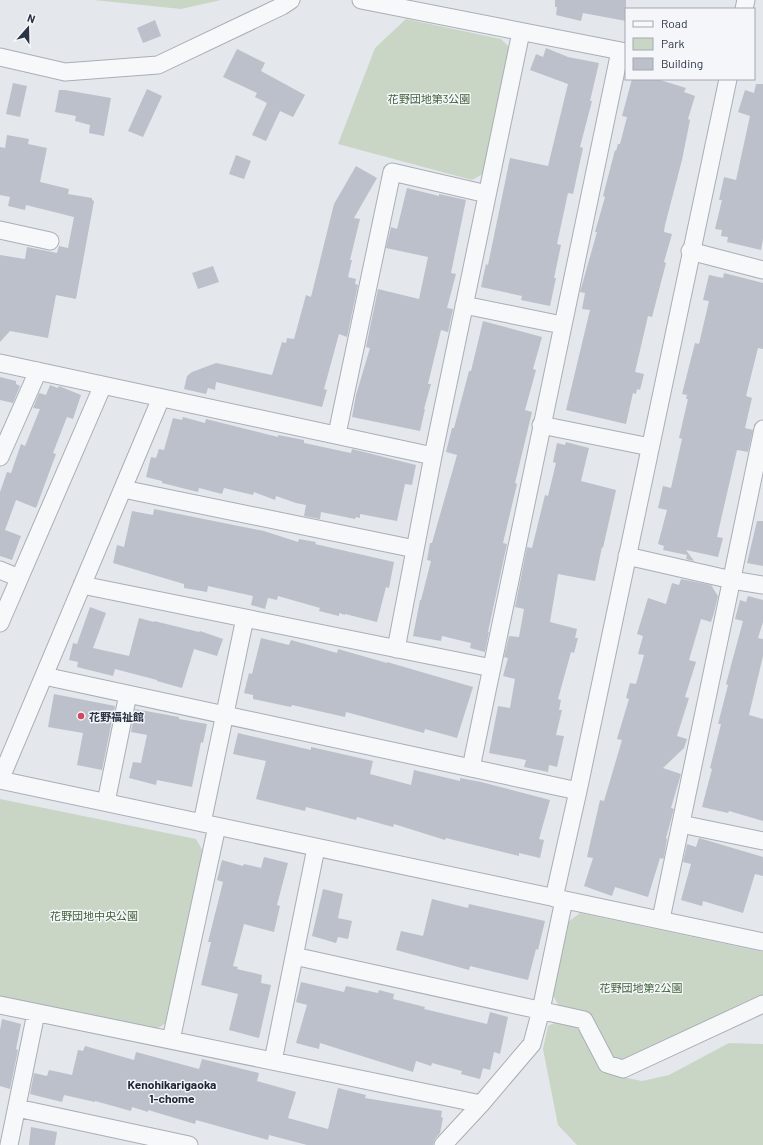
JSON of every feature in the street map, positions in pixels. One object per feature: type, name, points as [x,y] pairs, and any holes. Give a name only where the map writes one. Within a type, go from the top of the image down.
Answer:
[{"type":"street","points":[[0,57],[65,72],[158,65],[282,6],[291,0]]},
{"type":"street","points":[[361,0],[432,7],[521,32],[623,52],[562,325],[471,768]]},
{"type":"street","points":[[396,649],[433,456],[521,32]]},
{"type":"street","points":[[443,1145],[481,1104],[532,1044],[542,1010],[559,899],[578,791],[690,251],[728,80]]},
{"type":"street","points":[[337,434],[392,172],[487,194]]},
{"type":"street","points":[[0,230],[50,241]]},
{"type":"street","points":[[690,251],[763,270]]},
{"type":"street","points":[[464,305],[562,325]]},
{"type":"street","points":[[0,363],[337,434],[433,456]]},
{"type":"street","points":[[0,457],[38,371]]},
{"type":"street","points":[[0,623],[103,385]]},
{"type":"street","points":[[161,398],[0,780],[316,848],[661,919],[763,942]]},
{"type":"street","points":[[541,425],[650,447]]},
{"type":"street","points":[[661,919],[763,429]]},
{"type":"street","points":[[123,489],[415,549]]},
{"type":"street","points":[[627,556],[732,580],[763,585]]},
{"type":"street","points":[[0,570],[19,578]]},
{"type":"street","points":[[82,584],[492,668]]},
{"type":"street","points":[[171,1040],[209,825],[224,714],[245,618]]},
{"type":"street","points":[[44,676],[578,791]]},
{"type":"street","points":[[106,802],[128,694]]},
{"type":"street","points":[[681,824],[763,841]]},
{"type":"street","points":[[273,1062],[316,848]]},
{"type":"street","points":[[294,956],[584,1020],[607,1064],[623,1069],[763,1004]]},
{"type":"street","points":[[0,1005],[481,1104]]},
{"type":"street","points":[[9,1145],[36,1012]]},
{"type":"street","points":[[17,1108],[189,1145]]},
{"type":"green space","points":[[94,0],[221,0],[181,9]]},
{"type":"green space","name":"花野団地第3公園","points":[[406,19],[501,39],[509,47],[483,174],[472,180],[338,144],[375,48]]},
{"type":"green space","name":"花野団地中央公園","points":[[0,799],[196,839],[203,851],[168,1022],[156,1029],[0,997]]},
{"type":"green space","name":"花野団地第2公園","points":[[580,913],[763,952],[763,997],[622,1062],[611,1057],[588,1013],[559,1006],[552,994],[568,922]]},
{"type":"green space","points":[[558,1021],[580,1027],[599,1069],[622,1077],[642,1081],[669,1075],[729,1043],[763,1044],[763,1145],[577,1145],[558,1125],[543,1049],[548,1026]]},
{"type":"building","points":[[555,0],[626,0],[625,21],[583,13],[581,21],[556,15],[557,7],[555,7]]},
{"type":"building","points":[[155,20],[161,36],[143,43],[137,28]]},
{"type":"building","points":[[546,48],[568,57],[599,63],[590,101],[592,101],[580,147],[583,148],[573,194],[568,193],[557,244],[561,245],[550,306],[521,300],[522,296],[481,287],[486,264],[488,265],[510,158],[548,166],[568,84],[530,70],[536,54],[543,57]]},
{"type":"building","points":[[237,49],[265,63],[261,71],[305,95],[293,117],[280,111],[266,141],[252,135],[267,103],[255,97],[257,93],[223,77]]},
{"type":"building","points":[[632,80],[660,80],[686,88],[684,92],[695,96],[688,119],[690,120],[682,160],[665,225],[664,232],[672,234],[664,262],[666,263],[652,317],[648,316],[635,372],[644,374],[640,390],[637,389],[636,394],[633,393],[626,424],[566,410],[590,310],[582,309],[585,293],[580,292],[597,232],[595,232],[605,197],[603,196],[615,150],[616,151],[618,144],[620,144],[627,117],[622,116]]},
{"type":"building","points":[[13,83],[27,86],[20,117],[6,114]]},
{"type":"building","points":[[756,84],[763,84],[763,239],[761,250],[727,242],[728,237],[721,236],[722,230],[715,229],[722,200],[719,200],[724,177],[736,180],[750,116],[738,112],[745,90],[754,93]]},
{"type":"building","points":[[147,89],[162,96],[143,137],[128,131]]},
{"type":"building","points":[[59,90],[111,98],[104,136],[89,133],[90,125],[75,121],[76,116],[55,112]]},
{"type":"building","points":[[7,135],[29,139],[28,144],[47,148],[40,182],[69,189],[68,194],[92,198],[94,201],[76,299],[56,295],[48,338],[10,331],[0,342],[0,255],[25,259],[27,247],[57,253],[59,246],[68,248],[74,217],[26,205],[25,210],[8,206],[10,197],[0,195],[0,147],[5,148]]},
{"type":"building","points":[[236,155],[251,161],[244,179],[229,174]]},
{"type":"building","points":[[356,166],[377,178],[354,218],[360,219],[350,260],[352,260],[348,277],[356,279],[355,284],[358,285],[347,337],[339,334],[324,389],[327,390],[322,407],[216,382],[215,390],[208,388],[206,394],[184,389],[187,376],[192,372],[216,363],[272,375],[282,342],[286,343],[287,338],[294,339],[306,295],[311,297],[334,204]]},
{"type":"building","points":[[407,188],[439,196],[439,194],[466,200],[451,273],[456,274],[447,308],[453,309],[448,332],[441,330],[428,384],[431,384],[420,431],[352,417],[356,395],[370,348],[366,347],[378,289],[419,299],[428,257],[386,248],[391,227],[397,229]]},
{"type":"building","points":[[213,266],[219,282],[198,289],[192,273]]},
{"type":"building","points":[[724,273],[763,283],[763,349],[758,348],[746,396],[752,398],[745,428],[753,430],[748,452],[737,450],[717,537],[723,538],[718,557],[686,550],[694,561],[686,559],[687,555],[663,550],[664,546],[658,544],[667,510],[658,508],[663,486],[671,488],[682,439],[679,438],[688,399],[686,399],[687,395],[682,394],[695,343],[699,344],[709,301],[703,300],[709,275],[723,278]]},
{"type":"building","points":[[483,321],[542,337],[533,369],[536,370],[525,410],[532,412],[515,483],[517,484],[503,543],[507,544],[485,652],[470,648],[471,643],[442,636],[441,641],[413,636],[420,600],[431,561],[427,560],[430,543],[432,543],[457,455],[446,452],[469,371],[471,371]]},
{"type":"building","points":[[0,377],[16,381],[16,384],[20,386],[13,403],[0,400]]},
{"type":"building","points":[[50,385],[58,388],[59,386],[81,395],[73,419],[67,417],[53,453],[56,454],[36,508],[16,500],[5,530],[21,536],[12,560],[0,556],[0,492],[7,472],[11,473],[21,444],[25,446],[40,409],[33,408],[39,393],[46,395]]},
{"type":"building","points":[[183,417],[205,423],[206,419],[278,437],[278,435],[304,440],[304,443],[351,453],[352,449],[416,465],[412,485],[405,484],[397,521],[360,514],[360,518],[356,517],[355,519],[321,512],[320,519],[304,516],[306,505],[276,496],[275,500],[254,492],[253,495],[224,488],[222,494],[199,488],[198,492],[162,483],[162,481],[146,477],[151,457],[156,458],[159,449],[164,450],[173,418],[182,420]]},
{"type":"building","points":[[566,442],[589,448],[581,481],[616,490],[595,581],[558,574],[550,622],[577,629],[575,638],[578,638],[574,653],[571,652],[558,699],[561,700],[559,710],[562,710],[556,735],[564,736],[557,767],[549,765],[548,772],[524,767],[526,760],[489,753],[498,706],[510,708],[515,679],[503,676],[508,658],[504,657],[509,636],[519,637],[524,609],[515,607],[527,547],[532,548],[545,495],[548,496],[556,463],[553,462],[557,443],[565,445]]},
{"type":"building","points":[[154,509],[264,531],[298,542],[299,539],[316,542],[315,544],[394,562],[389,588],[386,587],[377,622],[345,614],[339,613],[339,616],[319,611],[320,608],[278,596],[277,600],[268,598],[265,609],[251,605],[253,596],[208,586],[207,592],[184,588],[184,584],[113,563],[117,545],[124,547],[132,511],[153,515]]},
{"type":"building","points":[[757,521],[763,521],[763,566],[747,563]]},
{"type":"building","points":[[681,579],[711,585],[718,596],[711,622],[701,619],[689,660],[696,662],[685,697],[689,698],[677,736],[687,739],[684,748],[663,768],[681,774],[671,808],[674,809],[666,838],[664,857],[663,859],[660,858],[648,897],[615,887],[612,896],[584,886],[593,858],[587,857],[600,800],[604,801],[622,740],[617,739],[629,699],[626,698],[630,683],[636,684],[644,655],[638,654],[643,636],[637,634],[648,598],[666,604],[672,583],[679,585]]},
{"type":"building","points":[[748,596],[763,600],[763,622],[758,638],[763,639],[763,656],[749,715],[763,719],[763,821],[729,811],[728,813],[702,807],[712,769],[710,768],[721,724],[718,724],[728,685],[726,684],[743,621],[735,619],[740,600],[746,602]]},
{"type":"building","points":[[90,607],[106,613],[93,648],[129,656],[139,618],[200,631],[223,639],[217,656],[194,649],[182,688],[115,669],[113,676],[77,667],[78,662],[69,660],[73,643],[77,644]]},
{"type":"building","points":[[261,638],[289,645],[291,640],[337,653],[338,649],[473,687],[457,738],[425,729],[424,733],[346,712],[345,717],[292,705],[291,707],[253,699],[253,695],[244,693],[249,673],[252,674]]},
{"type":"building","name":"花野福祉館","points":[[54,694],[115,706],[102,770],[77,765],[83,733],[48,727]]},
{"type":"building","points":[[135,709],[207,724],[203,743],[201,742],[192,787],[157,780],[156,785],[129,778],[133,762],[141,763],[147,735],[131,732]]},
{"type":"building","points":[[238,733],[311,750],[311,747],[373,761],[370,774],[411,785],[414,770],[460,781],[460,778],[481,782],[550,800],[539,839],[544,840],[540,858],[519,853],[519,856],[446,838],[445,840],[394,824],[393,827],[357,817],[356,820],[306,807],[305,811],[256,799],[266,761],[233,754]]},
{"type":"building","points":[[699,838],[763,857],[763,876],[755,874],[743,913],[703,901],[702,906],[681,900],[691,864],[683,862],[687,844],[696,847]]},
{"type":"building","points":[[264,857],[288,863],[277,905],[280,906],[274,932],[244,924],[233,966],[238,967],[237,969],[262,975],[261,983],[271,985],[259,1038],[229,1030],[238,994],[201,985],[211,942],[208,942],[223,882],[217,880],[222,860],[243,866],[244,864],[261,868]]},
{"type":"building","points":[[323,889],[343,894],[338,918],[352,921],[348,939],[338,937],[336,943],[312,936]]},
{"type":"building","points":[[432,899],[468,908],[469,904],[545,921],[538,950],[536,949],[528,980],[470,966],[469,970],[396,950],[401,931],[423,936]]},
{"type":"building","points":[[301,982],[344,992],[346,986],[378,993],[379,990],[394,994],[393,999],[425,1007],[424,1009],[487,1024],[490,1012],[508,1017],[500,1054],[494,1052],[490,1070],[483,1068],[480,1079],[461,1074],[462,1071],[432,1063],[431,1066],[416,1061],[413,1072],[320,1043],[319,1049],[296,1043],[307,1005],[296,1002]]},
{"type":"building","points":[[2,1019],[21,1024],[16,1049],[18,1050],[10,1089],[0,1086],[0,1030]]},
{"type":"building","points":[[85,1046],[134,1060],[136,1052],[199,1069],[202,1059],[259,1073],[257,1081],[296,1092],[288,1118],[328,1129],[338,1088],[366,1095],[365,1098],[442,1111],[441,1117],[443,1118],[440,1133],[435,1139],[433,1145],[307,1145],[269,1135],[268,1140],[196,1120],[195,1124],[148,1110],[148,1112],[132,1107],[131,1111],[95,1101],[64,1095],[62,1102],[30,1094],[34,1073],[47,1076],[49,1070],[72,1075],[78,1050],[83,1051]]},
{"type":"building","points":[[31,1127],[57,1132],[55,1145],[29,1145]]},
{"type":"place","name":"花野福祉館","points":[[81,716]]},
{"type":"district","name":"Kenohikarigaoka 1-chome","points":[[172,1091]]}]
